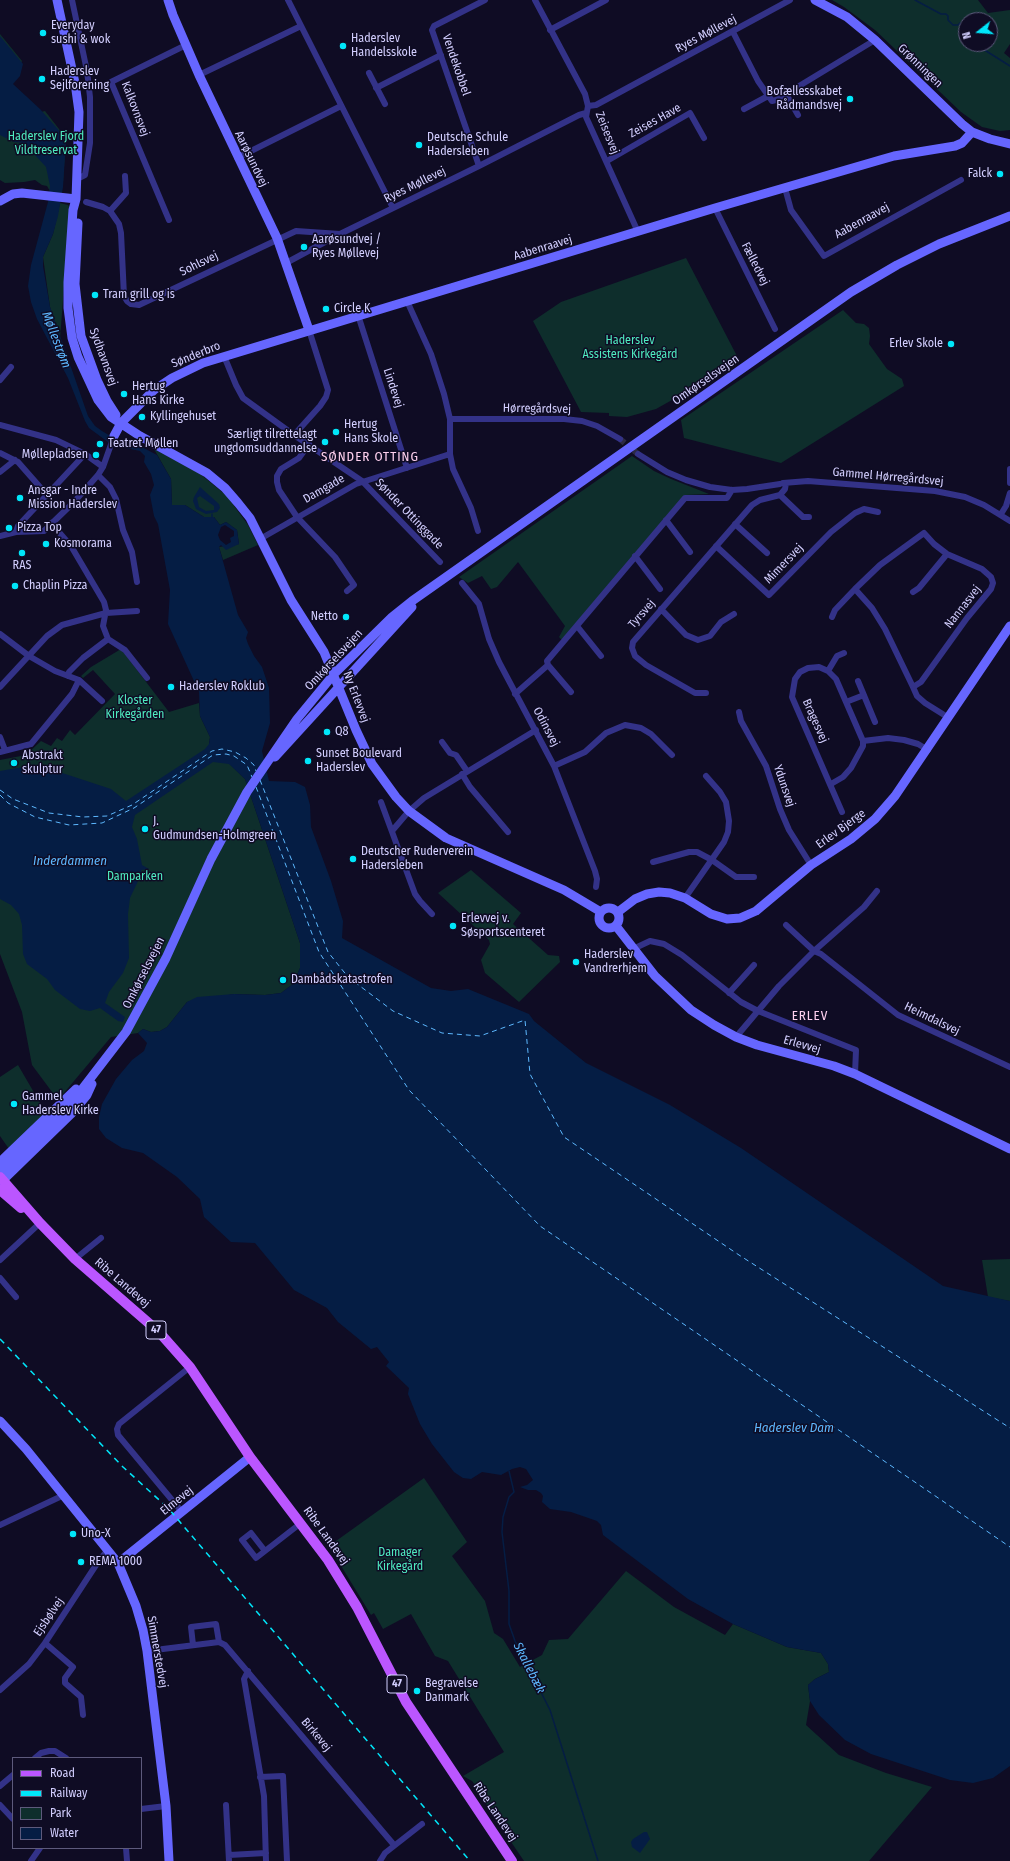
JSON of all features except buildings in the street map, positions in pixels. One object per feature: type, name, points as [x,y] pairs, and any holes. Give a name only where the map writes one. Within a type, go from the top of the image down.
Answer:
[{"type":"main road","name":"Ribe Landevej","points":[[1,1178],[40,1223],[75,1259],[159,1332],[190,1366],[250,1457],[301,1523],[345,1586],[406,1702],[512,1861]]},
{"type":"main road","name":"Ribe Landevej","points":[[1,1178],[40,1223]]},
{"type":"street","name":"Sydhavnsvej","points":[[57,0],[75,83],[79,112],[77,179],[72,199],[73,210],[68,282],[68,308],[72,338],[85,374],[98,400],[110,417],[121,423]]},
{"type":"street","points":[[72,0],[87,71],[90,97],[90,143],[85,175],[77,179]]},
{"type":"street","name":"Aarøsundvej","points":[[168,0],[186,46],[237,158],[277,238],[309,330]]},
{"type":"street","points":[[288,0],[393,208]]},
{"type":"street","name":"Vendekobbel","points":[[480,166],[432,30],[434,26],[485,0]]},
{"type":"street","name":"Zeisesvej","points":[[535,0],[585,94],[588,106],[586,113],[638,232]]},
{"type":"street","points":[[550,30],[606,0]]},
{"type":"street","name":"Ryes Møllevej","points":[[588,106],[599,104],[790,0]]},
{"type":"street","name":"Grønningen","points":[[815,0],[846,17],[875,40],[972,132],[990,139],[1010,144]]},
{"type":"street","points":[[199,75],[301,26]]},
{"type":"street","points":[[733,32],[772,101],[875,40]]},
{"type":"street","name":"Kalkovnsvej","points":[[169,220],[111,82],[186,46]]},
{"type":"street","points":[[376,88],[441,56]]},
{"type":"street","points":[[369,73],[384,104]]},
{"type":"street","points":[[786,94],[798,115]]},
{"type":"street","points":[[744,109],[768,96]]},
{"type":"street","points":[[237,158],[341,106]]},
{"type":"street","name":"Ryes Møllevej","points":[[286,263],[340,234],[480,166],[579,115],[586,113]]},
{"type":"street","name":"Zeises Have","points":[[606,161],[690,113],[704,138]]},
{"type":"street","name":"Aabenraavej","points":[[309,330],[894,156],[955,146],[962,143],[972,132]]},
{"type":"street","points":[[86,202],[97,204],[110,211],[126,193],[125,176]]},
{"type":"street","name":"Aabenraavej","points":[[785,188],[792,210],[824,256],[961,180]]},
{"type":"street","points":[[0,190],[3,199],[22,192],[72,199]]},
{"type":"street","name":"Fælledvej","points":[[715,208],[775,329]]},
{"type":"street","name":"Sohlsvej","points":[[110,211],[119,224],[121,233],[124,296],[131,304],[139,305],[277,238]]},
{"type":"street","name":"Omkørselsvejen","points":[[105,1062],[126,1032],[146,997],[166,958],[211,859],[247,792],[269,762],[280,742],[334,674],[392,617],[851,292],[896,265],[940,244],[1010,216]]},
{"type":"street","name":"Ryes Møllevej","points":[[277,238],[303,230],[328,234],[340,234]]},
{"type":"street","points":[[407,301],[431,354],[450,419],[450,454],[453,469],[471,508],[478,531]]},
{"type":"street","name":"Lindevej","points":[[358,315],[407,468]]},
{"type":"street","points":[[294,435],[320,406],[326,397],[328,390],[309,330]]},
{"type":"street","name":"Sønderbro","points":[[112,441],[121,423],[154,390],[186,370],[224,356],[309,330]]},
{"type":"street","name":"Sønder Ottinggade","points":[[224,356],[236,385],[244,398],[294,435],[362,481],[440,562]]},
{"type":"street","points":[[0,380],[10,367]]},
{"type":"street","name":"Hørregårdsvej","points":[[450,419],[564,419],[582,421],[597,426],[620,440]]},
{"type":"street","name":"Ny Erlevvej","points":[[121,423],[140,436],[207,473],[225,488],[250,518],[291,600],[324,652],[356,730],[372,764],[396,797],[409,811],[446,838],[564,890],[601,912]]},
{"type":"street","points":[[0,425],[56,440],[86,454],[104,467]]},
{"type":"street","points":[[0,536],[6,533],[44,531],[74,502],[98,475],[104,467],[112,441]]},
{"type":"street","points":[[309,444],[300,458],[286,465],[277,476],[279,490],[297,517],[335,557],[354,585],[346,591]]},
{"type":"street","points":[[0,453],[15,460],[47,495]]},
{"type":"street","points":[[16,532],[18,526],[86,454]]},
{"type":"street","name":"Damgade","points":[[260,538],[362,481],[450,454]]},
{"type":"street","points":[[638,454],[658,467],[686,480],[710,487],[732,490],[760,488],[783,483],[785,489],[780,495],[760,500],[752,505],[716,546]]},
{"type":"street","points":[[0,472],[15,460]]},
{"type":"street","points":[[1010,469],[1010,483]]},
{"type":"street","points":[[98,475],[110,487],[115,496],[123,530],[132,552],[137,582]]},
{"type":"street","name":"Gammel Hørregårdsvej","points":[[783,483],[808,481],[935,491],[965,497],[1001,514],[1010,521]]},
{"type":"street","points":[[571,692],[548,665],[547,661],[684,498],[727,498],[732,490]]},
{"type":"street","points":[[1001,514],[1006,506],[1010,493]]},
{"type":"street","points":[[780,495],[803,518],[809,517]]},
{"type":"street","name":"Mimersvej","points":[[716,546],[769,595],[831,532],[855,512],[864,509],[878,512]]},
{"type":"street","points":[[666,520],[690,552]]},
{"type":"street","points":[[51,523],[74,552],[100,596],[106,613],[103,626],[108,639],[125,650],[147,678]]},
{"type":"street","name":"Mimersvej","points":[[735,524],[767,553]]},
{"type":"street","name":"Nannasvej","points":[[832,617],[834,610],[880,565],[924,533],[934,544],[947,554],[982,569],[992,577],[993,583],[991,590],[967,618],[921,682],[913,688]]},
{"type":"street","name":"Tyrsvej","points":[[706,693],[695,693],[646,665],[634,656],[632,648],[633,642],[716,546]]},
{"type":"street","points":[[913,592],[919,588],[947,554]]},
{"type":"street","points":[[635,556],[660,589]]},
{"type":"street","name":"Odinsvej","points":[[462,583],[479,604],[489,639],[515,694],[536,730],[554,766],[595,871],[597,879],[596,887]]},
{"type":"street","name":"Omkørselsvejen","points":[[269,762],[280,753],[388,632],[430,589]]},
{"type":"street","points":[[855,589],[872,608],[886,628],[918,696],[925,704],[949,718]]},
{"type":"street","points":[[661,609],[686,635],[698,640],[710,636],[721,622],[734,614]]},
{"type":"street","points":[[0,687],[47,636],[62,625],[106,613],[137,611]]},
{"type":"street","points":[[577,626],[601,656]]},
{"type":"street","name":"Erlev Bjerge","points":[[618,912],[635,899],[647,894],[659,892],[670,893],[685,898],[711,914],[726,918],[740,918],[756,911],[811,865],[851,839],[875,819],[895,796],[928,750],[1010,626]]},
{"type":"street","points":[[0,634],[29,656],[55,671],[80,680],[102,701]]},
{"type":"street","points":[[339,687],[341,677],[368,645],[371,637]]},
{"type":"street","points":[[68,676],[69,672],[83,658],[108,639]]},
{"type":"street","points":[[831,784],[843,777],[851,768],[863,746],[863,741],[836,679],[828,671],[837,656],[844,652]]},
{"type":"street","points":[[515,694],[548,665]]},
{"type":"street","name":"Bragesvej","points":[[828,671],[819,667],[808,668],[800,672],[794,679],[792,697],[842,812]]},
{"type":"street","points":[[302,728],[304,720],[329,690],[334,674]]},
{"type":"street","points":[[0,737],[3,751],[31,744],[72,694],[80,680]]},
{"type":"street","points":[[858,681],[875,722]]},
{"type":"street","points":[[846,702],[864,695]]},
{"type":"street","name":"Ydunsvej","points":[[739,712],[741,721],[766,766],[780,809],[789,830],[811,865]]},
{"type":"street","points":[[554,766],[585,752],[606,733],[625,725],[641,728],[651,734],[672,755]]},
{"type":"street","points":[[392,831],[409,811],[424,798],[536,730]]},
{"type":"street","points":[[863,741],[888,738],[904,740],[918,744],[928,750]]},
{"type":"street","points":[[442,742],[450,753],[456,755],[465,772],[470,787],[508,832]]},
{"type":"street","points":[[685,898],[724,842],[729,821],[726,802],[720,792],[706,776]]},
{"type":"street","points":[[381,802],[415,894],[432,914]]},
{"type":"street","points":[[653,862],[690,852],[703,854],[736,877],[754,877]]},
{"type":"street","points":[[736,1037],[814,951],[864,907],[877,891]]},
{"type":"street","points":[[609,907],[618,912],[620,918],[616,926],[610,928],[602,925],[599,919],[601,912],[609,907]]},
{"type":"street","name":"Heimdalsvej","points":[[786,925],[814,951],[821,954],[898,1015],[1010,1067]]},
{"type":"street","name":"Erlevvej","points":[[616,926],[655,976],[691,1010],[714,1025],[736,1037],[758,1045],[834,1066],[855,1074],[1010,1148]]},
{"type":"street","points":[[633,949],[650,941],[664,944],[682,955],[729,993],[758,1011],[856,1050],[855,1074]]},
{"type":"street","points":[[729,993],[754,965]]},
{"type":"street","points":[[1,1178],[71,1114],[87,1095],[105,1062]]},
{"type":"street","points":[[1,1178],[105,1062]]},
{"type":"street","points":[[0,1260],[40,1223]]},
{"type":"street","name":"Ribe Landevej","points":[[75,1259],[101,1238]]},
{"type":"street","points":[[0,1278],[16,1297]]},
{"type":"street","points":[[182,1512],[118,1435],[117,1429],[119,1424],[190,1366]]},
{"type":"street","name":"Simmerstedvej","points":[[0,1421],[26,1449],[118,1563],[136,1606],[147,1651],[166,1806],[169,1861]]},
{"type":"street","name":"Elmevej","points":[[118,1563],[250,1457]]},
{"type":"street","points":[[0,1525],[64,1495]]},
{"type":"street","points":[[265,1551],[301,1523]]},
{"type":"street","name":"Ejsbølvej","points":[[0,1690],[29,1664],[45,1643],[100,1559],[108,1550]]},
{"type":"street","points":[[147,1651],[219,1642],[216,1624],[191,1627],[193,1645]]},
{"type":"street","name":"Birkevej","points":[[219,1642],[225,1645],[248,1671],[394,1845]]},
{"type":"street","points":[[45,1643],[73,1667],[65,1678],[65,1683],[81,1697],[83,1715]]},
{"type":"street","points":[[248,1671],[244,1679],[264,1796],[266,1861]]},
{"type":"street","points":[[36,1757],[41,1753],[49,1750],[55,1751],[64,1757]]},
{"type":"street","points":[[0,1786],[12,1776]]},
{"type":"street","points":[[260,1777],[283,1776],[287,1861]]},
{"type":"street","points":[[0,1805],[12,1818]]},
{"type":"street","points":[[226,1805],[229,1858],[266,1853]]},
{"type":"street","points":[[142,1809],[166,1806]]},
{"type":"street","points":[[380,1861],[394,1845],[422,1824]]},
{"type":"street","points":[[30,1861],[39,1849]]},
{"type":"street","points":[[126,1849],[126,1861]]},
{"type":"green space","points":[[832,0],[978,0],[987,12],[958,12],[958,52],[998,52],[998,12],[995,12],[1010,10],[1010,44],[1004,53],[1010,58],[1010,130],[1000,131],[982,127],[961,112],[875,30]]},
{"type":"green space","name":"Haderslev Fjord Vildtreservat","points":[[0,34],[22,61],[11,84],[30,115],[45,111],[66,138],[63,183],[50,191],[47,186],[42,185],[35,180],[5,183],[0,180]]},
{"type":"green space","points":[[60,203],[68,205],[70,208],[60,339],[50,307],[43,257],[53,234]]},
{"type":"green space","name":"Haderslev Assistens Kirkegård","points":[[686,258],[738,358],[697,386],[656,409],[627,417],[609,416],[609,413],[581,412],[533,321],[561,302]]},
{"type":"green space","points":[[843,310],[856,323],[864,324],[869,328],[869,344],[887,369],[902,379],[904,386],[781,463],[684,438],[681,420]]},
{"type":"green space","points":[[154,449],[199,473],[227,496],[248,525],[258,545],[223,560],[219,547],[239,544],[237,530],[226,522],[220,525],[214,517],[204,517],[185,505],[172,505],[171,479]]},
{"type":"green space","points":[[632,456],[654,471],[709,494],[685,495],[563,641],[559,637],[565,626],[518,562],[497,587],[491,589],[482,576],[468,583],[459,577]]},
{"type":"green space","name":"Damparken","points":[[121,649],[169,712],[199,703],[200,716],[210,737],[209,744],[245,779],[300,943],[300,968],[293,984],[281,993],[265,995],[234,994],[187,1002],[167,1027],[160,1031],[151,1032],[143,1029],[138,1033],[111,1037],[58,1100],[32,1065],[22,1012],[0,954],[0,760],[26,755],[41,741],[51,746],[57,738],[62,741],[70,730],[75,735],[115,694],[93,670],[83,678],[81,676],[91,667]]},
{"type":"green space","points":[[471,870],[521,913],[513,924],[548,955],[559,956],[560,962],[519,1002],[485,973],[481,960],[490,944],[489,940],[438,893]]},
{"type":"green space","points":[[18,1065],[46,1113],[9,1149],[0,1136],[0,1077]]},
{"type":"green space","points":[[1010,1259],[1010,1301],[988,1297],[982,1260]]},
{"type":"green space","name":"Damager Kirkegård","points":[[424,1478],[467,1542],[452,1556],[485,1601],[494,1633],[503,1639],[520,1667],[542,1655],[549,1640],[568,1639],[626,1571],[674,1607],[725,1635],[733,1624],[787,1647],[821,1653],[828,1664],[829,1672],[815,1679],[808,1685],[810,1701],[806,1725],[839,1755],[886,1773],[932,1787],[869,1861],[524,1861],[490,1811],[478,1789],[472,1781],[463,1776],[504,1752],[448,1661],[435,1656],[411,1614],[383,1629],[374,1613],[371,1615],[329,1546]]},
{"type":"water","name":"Haderslev Dam","points":[[0,36],[23,64],[20,76],[13,84],[40,109],[63,135],[66,141],[63,187],[58,216],[53,234],[43,257],[43,266],[50,307],[88,416],[95,426],[117,440],[136,444],[157,455],[171,479],[172,505],[185,505],[204,517],[214,517],[220,525],[226,522],[237,530],[239,544],[226,550],[221,545],[219,547],[238,615],[248,632],[246,638],[248,644],[262,667],[269,688],[270,723],[262,751],[269,781],[295,782],[305,787],[310,805],[311,827],[331,881],[343,921],[342,938],[431,988],[451,991],[468,989],[529,1014],[534,1021],[586,1063],[670,1105],[741,1148],[943,1286],[1010,1301],[1010,1766],[993,1778],[973,1783],[950,1780],[871,1754],[845,1740],[819,1715],[810,1701],[808,1685],[815,1679],[829,1672],[828,1664],[821,1653],[787,1647],[733,1624],[688,1599],[603,1535],[601,1525],[597,1521],[571,1512],[550,1509],[542,1502],[543,1496],[541,1493],[536,1490],[528,1490],[520,1487],[527,1485],[533,1480],[526,1469],[520,1467],[512,1469],[501,1475],[482,1472],[471,1479],[463,1478],[454,1472],[432,1444],[420,1424],[408,1394],[409,1388],[386,1366],[389,1362],[377,1347],[371,1349],[338,1322],[327,1308],[294,1290],[255,1243],[231,1242],[204,1217],[200,1199],[177,1177],[143,1153],[122,1148],[106,1138],[99,1129],[99,1117],[102,1104],[116,1079],[132,1060],[144,1051],[147,1043],[138,1033],[143,1029],[151,1032],[160,1031],[167,1027],[187,1002],[197,997],[234,994],[265,995],[281,993],[293,984],[300,968],[300,943],[245,779],[229,764],[213,762],[135,815],[132,827],[137,839],[142,865],[149,869],[141,870],[141,875],[130,898],[128,914],[129,958],[123,973],[109,992],[105,1003],[125,1017],[123,1022],[118,1021],[100,1008],[90,1011],[80,1009],[55,990],[47,979],[27,964],[23,954],[22,925],[19,914],[11,905],[0,899],[0,771],[29,766],[44,767],[111,789],[126,801],[205,749],[209,744],[210,737],[200,716],[199,692],[168,624],[170,590],[158,524],[154,516],[150,495],[154,485],[151,474],[144,462],[145,456],[140,451],[112,445],[89,428],[68,378],[37,319],[31,302],[28,286],[31,265],[48,202],[50,186],[46,167],[24,143],[14,142],[0,135]],"holes":[[[225,525],[234,531],[234,536],[230,538],[231,542],[226,545],[220,540],[218,535],[221,527]]]},
{"type":"water","points":[[200,487],[219,504],[220,508],[217,512],[206,514],[196,509],[193,501]],"holes":[[[200,496],[214,506],[214,510],[206,511],[199,507],[197,498]]]},
{"type":"water","points":[[644,1832],[647,1832],[650,1839],[640,1853],[632,1847],[631,1842]]},
{"type":"waterway","points":[[915,0],[941,14],[946,14],[948,16],[948,20],[953,25],[958,25]]},
{"type":"waterway","points":[[988,52],[1010,66]]},
{"type":"waterway","name":"Skallebæk","points":[[509,1471],[514,1492],[509,1497],[503,1517],[502,1532],[509,1591],[509,1624],[515,1641],[550,1710],[598,1861]]},
{"type":"ferry route","points":[[0,790],[13,799],[49,813],[83,817],[107,816],[132,805],[212,751],[222,749],[235,752],[246,758],[254,765],[256,771]]},
{"type":"ferry route","points":[[0,795],[8,803],[35,817],[69,825],[102,823],[134,808],[213,755],[226,754],[234,756],[247,765],[252,777]]},
{"type":"ferry route","points":[[260,780],[328,952],[348,977],[393,1011],[442,1033],[480,1036],[525,1020],[530,1074],[564,1137],[739,1255],[1010,1428]]},
{"type":"ferry route","points":[[256,787],[319,952],[409,1090],[540,1226],[1010,1547]]},
{"type":"tunnel","points":[[620,439],[638,454]]},
{"type":"railway","points":[[0,1339],[123,1467],[168,1508],[470,1861]]},
{"type":"place","name":"Everyday sushi & wok","points":[[43,33]]},
{"type":"place","name":"Haderslev Handelsskole","points":[[343,46]]},
{"type":"place","name":"Haderslev Sejlforening","points":[[42,79]]},
{"type":"place","name":"Bofællesskabet Rådmandsvej","points":[[850,99]]},
{"type":"place","name":"Deutsche Schule Hadersleben","points":[[419,145]]},
{"type":"place","name":"Falck","points":[[1000,174]]},
{"type":"place","name":"Aarøsundvej / Ryes Møllevej","points":[[304,247]]},
{"type":"place","name":"Tram grill og is","points":[[95,295]]},
{"type":"place","name":"Circle K","points":[[326,309]]},
{"type":"place","name":"Erlev Skole","points":[[951,344]]},
{"type":"place","name":"Hertug Hans Kirke","points":[[124,394]]},
{"type":"place","name":"Kyllingehuset","points":[[142,417]]},
{"type":"place","name":"Hertug Hans Skole","points":[[336,432]]},
{"type":"place","name":"Særligt tilrettelagt ungdomsuddannelse","points":[[325,442]]},
{"type":"place","name":"Teatret Møllen","points":[[100,444]]},
{"type":"place","name":"Møllepladsen","points":[[96,455]]},
{"type":"place","name":"Ansgar - Indre Mission Haderslev","points":[[20,498]]},
{"type":"place","name":"Pizza Top","points":[[9,528]]},
{"type":"place","name":"Kosmorama","points":[[46,544]]},
{"type":"place","name":"RAS","points":[[22,553]]},
{"type":"place","name":"Chaplin Pizza","points":[[15,586]]},
{"type":"place","name":"Netto","points":[[346,617]]},
{"type":"place","name":"Haderslev Roklub","points":[[171,687]]},
{"type":"place","name":"Q8","points":[[327,732]]},
{"type":"place","name":"Sunset Boulevard Haderslev","points":[[308,761]]},
{"type":"place","name":"Abstrakt skulptur","points":[[14,763]]},
{"type":"place","name":"J. Gudmundsen-Holmgreen","points":[[145,829]]},
{"type":"place","name":"Deutscher Ruderverein Hadersleben","points":[[353,859]]},
{"type":"place","name":"Erlevvej v. Søsportscenteret","points":[[453,926]]},
{"type":"place","name":"Haderslev Vandrerhjem","points":[[576,962]]},
{"type":"place","name":"Dambådskatastrofen","points":[[283,980]]},
{"type":"place","name":"Gammel Haderslev Kirke","points":[[14,1104]]},
{"type":"place","name":"Uno-X","points":[[73,1534]]},
{"type":"place","name":"REMA 1000","points":[[81,1562]]},
{"type":"place","name":"Begravelse Danmark","points":[[417,1691]]},
{"type":"district","name":"SØNDER OTTING","points":[[370,457]]},
{"type":"district","name":"ERLEV","points":[[810,1016]]},
{"type":"water label","name":"Møllestrøm","points":[[56,340]]},
{"type":"water label","name":"Inderdammen","points":[[70,861]]},
{"type":"park label","name":"Kloster Kirkegården","points":[[135,708]]}]
